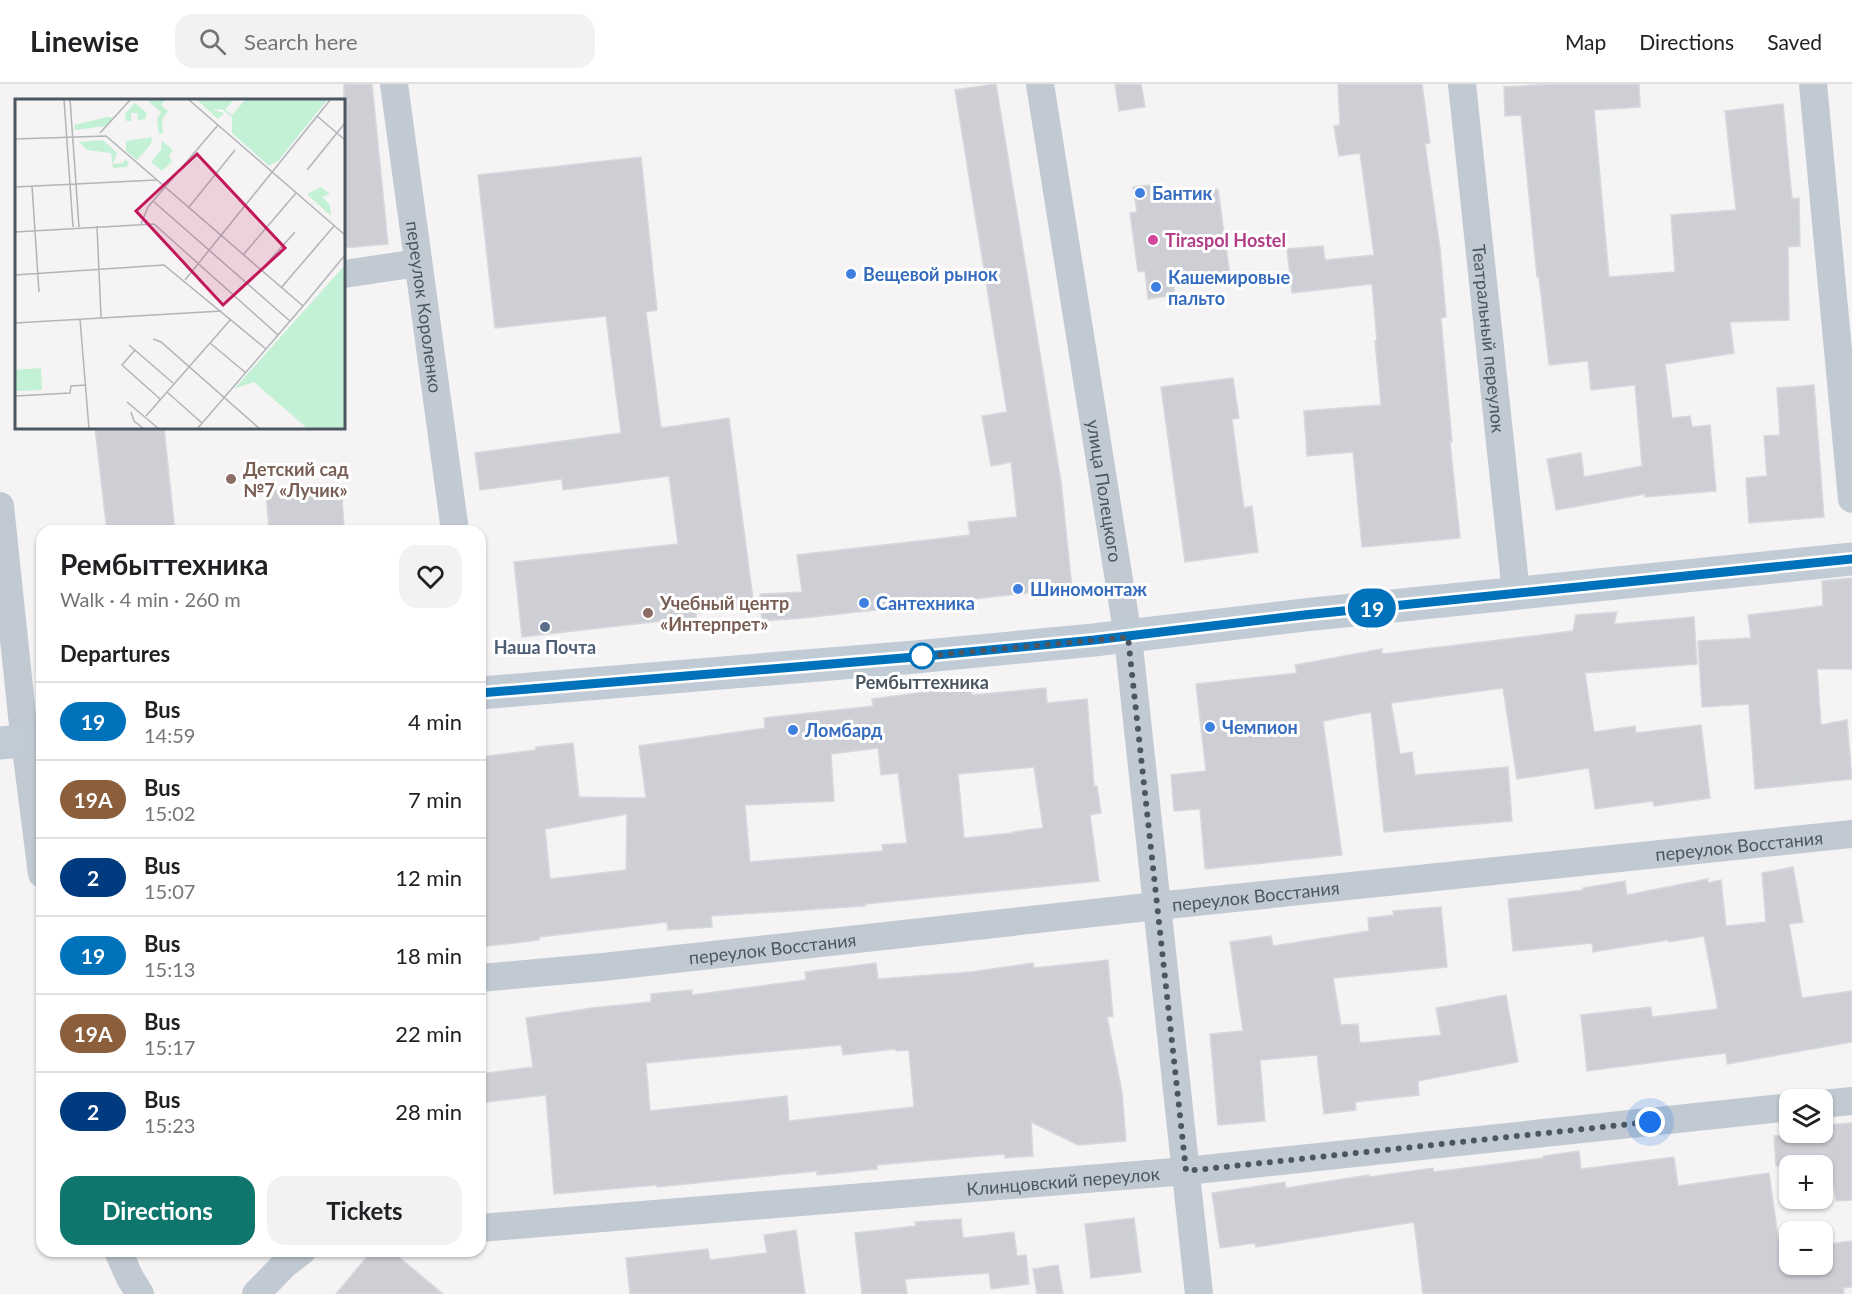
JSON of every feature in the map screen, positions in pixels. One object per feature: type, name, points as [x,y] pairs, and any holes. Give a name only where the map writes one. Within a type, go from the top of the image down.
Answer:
[{"type":"main road","points":[[486,693],[1128,637],[1304,615],[1852,560]]},
{"type":"street","name":"переулок Короленко","points":[[394,84],[453,525]]},
{"type":"street","name":"улица Полецкого","points":[[1040,84],[1128,637],[1199,1294]]},
{"type":"street","name":"Театральный переулок","points":[[1462,84],[1516,594]]},
{"type":"street","points":[[1813,84],[1852,499]]},
{"type":"street","points":[[345,274],[418,263]]},
{"type":"street","points":[[0,506],[22,741],[36,834]]},
{"type":"street","name":"переулок Восстания","points":[[486,977],[603,967],[1158,906],[1852,834]]},
{"type":"street","points":[[1833,1103],[1852,1101]]},
{"type":"street","name":"Клинцовский переулок","points":[[486,1228],[1186,1171],[1779,1108]]},
{"type":"street","points":[[121,1257],[140,1294]]},
{"type":"street","points":[[256,1294],[294,1257]]},
{"type":"building","points":[[344,84],[372,84],[388,244],[345,248]]},
{"type":"building","points":[[996,84],[1061,482],[1072,588],[762,621],[760,594],[802,592],[797,555],[970,535],[968,522],[1017,517],[1011,462],[991,466],[982,416],[1007,412],[955,90]]},
{"type":"building","points":[[1115,84],[1141,84],[1145,107],[1119,111]]},
{"type":"building","points":[[1338,84],[1422,84],[1430,143],[1425,144],[1440,248],[1446,317],[1441,318],[1460,538],[1362,547],[1353,452],[1307,456],[1304,411],[1381,405],[1372,284],[1292,293],[1287,249],[1323,246],[1325,260],[1374,255],[1360,153],[1339,156],[1334,126],[1340,125]]},
{"type":"building","points":[[1553,84],[1639,84],[1640,107],[1594,110],[1609,277],[1675,272],[1671,215],[1736,210],[1725,111],[1783,104],[1792,199],[1799,198],[1800,246],[1788,247],[1789,320],[1730,322],[1734,353],[1665,364],[1672,418],[1690,416],[1692,427],[1710,425],[1716,491],[1645,497],[1645,494],[1556,510],[1547,459],[1581,453],[1584,477],[1642,466],[1635,385],[1591,390],[1588,361],[1549,365],[1539,277],[1537,277],[1521,115],[1505,116],[1504,87]]},
{"type":"building","points":[[641,157],[657,310],[646,312],[661,428],[729,418],[754,606],[696,613],[696,617],[522,637],[514,562],[678,544],[669,476],[563,490],[562,479],[480,490],[475,453],[621,433],[606,316],[495,328],[478,175]]},
{"type":"building","points":[[1160,184],[1161,197],[1218,189],[1230,276],[1173,284],[1175,295],[1148,299],[1145,271],[1138,272],[1130,213],[1137,212],[1133,187]]},
{"type":"building","points":[[1233,378],[1239,418],[1232,419],[1244,508],[1252,506],[1258,552],[1185,562],[1161,387]]},
{"type":"building","points":[[1814,385],[1824,517],[1749,523],[1746,478],[1767,476],[1764,436],[1780,435],[1777,388]]},
{"type":"building","points":[[95,429],[164,429],[174,525],[106,525]]},
{"type":"building","points":[[341,485],[344,525],[269,525],[266,491]]},
{"type":"building","points":[[1852,578],[1852,669],[1817,669],[1821,725],[1847,720],[1852,779],[1755,789],[1749,704],[1702,707],[1698,641],[1751,638],[1748,615],[1823,606],[1822,581]]},
{"type":"building","points":[[1617,612],[1614,624],[1694,617],[1697,664],[1585,673],[1594,732],[1635,726],[1636,733],[1701,725],[1710,798],[1654,806],[1653,801],[1595,809],[1589,768],[1517,779],[1503,688],[1391,703],[1400,754],[1412,752],[1415,775],[1508,767],[1512,821],[1384,832],[1371,712],[1323,721],[1342,855],[1205,869],[1200,809],[1174,811],[1171,775],[1206,771],[1196,684],[1297,673],[1295,665],[1382,649],[1382,654],[1573,631],[1576,615]]},
{"type":"building","points":[[971,686],[972,695],[1046,688],[1047,703],[1087,699],[1094,786],[1097,786],[1101,813],[1090,815],[1099,881],[865,904],[865,906],[711,916],[712,927],[668,930],[667,922],[539,937],[539,940],[486,946],[486,756],[573,743],[579,797],[646,798],[639,746],[765,728],[764,718],[873,706],[872,699]],"holes":[[[878,748],[881,775],[898,773],[907,843],[882,845],[883,851],[750,862],[745,805],[834,801],[831,754]],[[1034,767],[1043,828],[964,838],[958,774]],[[627,814],[626,870],[550,879],[545,829]]]},
{"type":"building","points":[[1793,867],[1803,922],[1789,924],[1802,998],[1852,991],[1852,1042],[1727,1064],[1726,1053],[1587,1071],[1581,1015],[1651,1007],[1652,1017],[1718,1009],[1704,936],[1593,952],[1592,943],[1513,951],[1508,899],[1584,890],[1583,888],[1625,881],[1627,895],[1708,879],[1708,883],[1721,880],[1726,926],[1766,922],[1762,873]]},
{"type":"building","points":[[1441,907],[1447,967],[1333,978],[1341,1025],[1358,1024],[1360,1043],[1441,1035],[1436,1008],[1506,995],[1518,1062],[1418,1081],[1419,1095],[1355,1102],[1356,1110],[1324,1114],[1317,1055],[1260,1060],[1265,1121],[1218,1125],[1210,1034],[1243,1031],[1230,942],[1271,936],[1273,946],[1369,931],[1368,918],[1394,915],[1393,911]]},
{"type":"building","points":[[1108,960],[1113,1016],[1107,1017],[1122,1092],[1126,1141],[1078,1145],[1031,1122],[1033,1156],[1005,1158],[1005,1154],[877,1165],[877,1169],[817,1175],[817,1171],[657,1187],[657,1185],[554,1194],[546,1095],[486,1102],[486,1073],[533,1067],[526,1018],[651,1002],[651,994],[692,990],[692,995],[806,980],[805,972],[876,963],[878,979],[971,972],[1033,963],[1034,968]],"holes":[[[841,1045],[843,1055],[895,1049],[896,1051],[909,1050],[914,1107],[789,1121],[787,1096],[650,1111],[646,1063]]]},
{"type":"building","points":[[1852,1123],[1852,1200],[1836,1201],[1833,1155],[1779,1155],[1779,1166],[1776,1166],[1774,1136],[1779,1136],[1779,1143],[1833,1143],[1833,1124]]},
{"type":"building","points":[[1579,1151],[1581,1169],[1674,1157],[1678,1186],[1769,1173],[1779,1244],[1779,1275],[1833,1275],[1833,1244],[1852,1241],[1852,1287],[1843,1288],[1844,1294],[1423,1294],[1414,1222],[1256,1247],[1255,1243],[1220,1248],[1212,1193],[1285,1182],[1286,1188],[1433,1168],[1434,1172],[1544,1158],[1543,1156]]},
{"type":"building","points":[[1134,1218],[1141,1272],[1091,1278],[1085,1224]]},
{"type":"building","points":[[961,1219],[963,1238],[1014,1232],[1017,1256],[1026,1255],[1029,1284],[991,1289],[989,1273],[905,1279],[907,1294],[862,1294],[855,1233],[916,1226],[915,1222]]},
{"type":"building","points":[[796,1230],[805,1294],[630,1294],[626,1258],[708,1249],[710,1260],[767,1253],[764,1235]]},
{"type":"building","points":[[367,1257],[399,1257],[443,1294],[336,1294]]},
{"type":"building","points":[[1058,1265],[1063,1294],[1037,1294],[1033,1269]]},
{"type":"bus line","name":"19","points":[[486,693],[1094,640],[1304,615],[1852,559]]},
{"type":"place","name":"Бантик","points":[[1140,193]]},
{"type":"place","name":"Tiraspol Hostel","points":[[1153,240]]},
{"type":"place","name":"Вещевой рынок","points":[[851,274]]},
{"type":"place","name":"Кашемировые пальто","points":[[1156,287]]},
{"type":"place","name":"Детский сад №7 «Лучик»","points":[[231,479]]},
{"type":"place","name":"Шиномонтаж","points":[[1018,589]]},
{"type":"place","name":"Сантехника","points":[[864,603]]},
{"type":"place","name":"Учебный центр «Интерпрет»","points":[[648,613]]},
{"type":"place","name":"Наша Почта","points":[[545,627]]},
{"type":"place","name":"Рембыттехника","points":[[922,656]]},
{"type":"place","name":"Чемпион","points":[[1210,727]]},
{"type":"place","name":"Ломбард","points":[[793,730]]},
{"type":"route","points":[[922,656],[915,657],[1128,637],[1186,1171],[1650,1122]]}]
